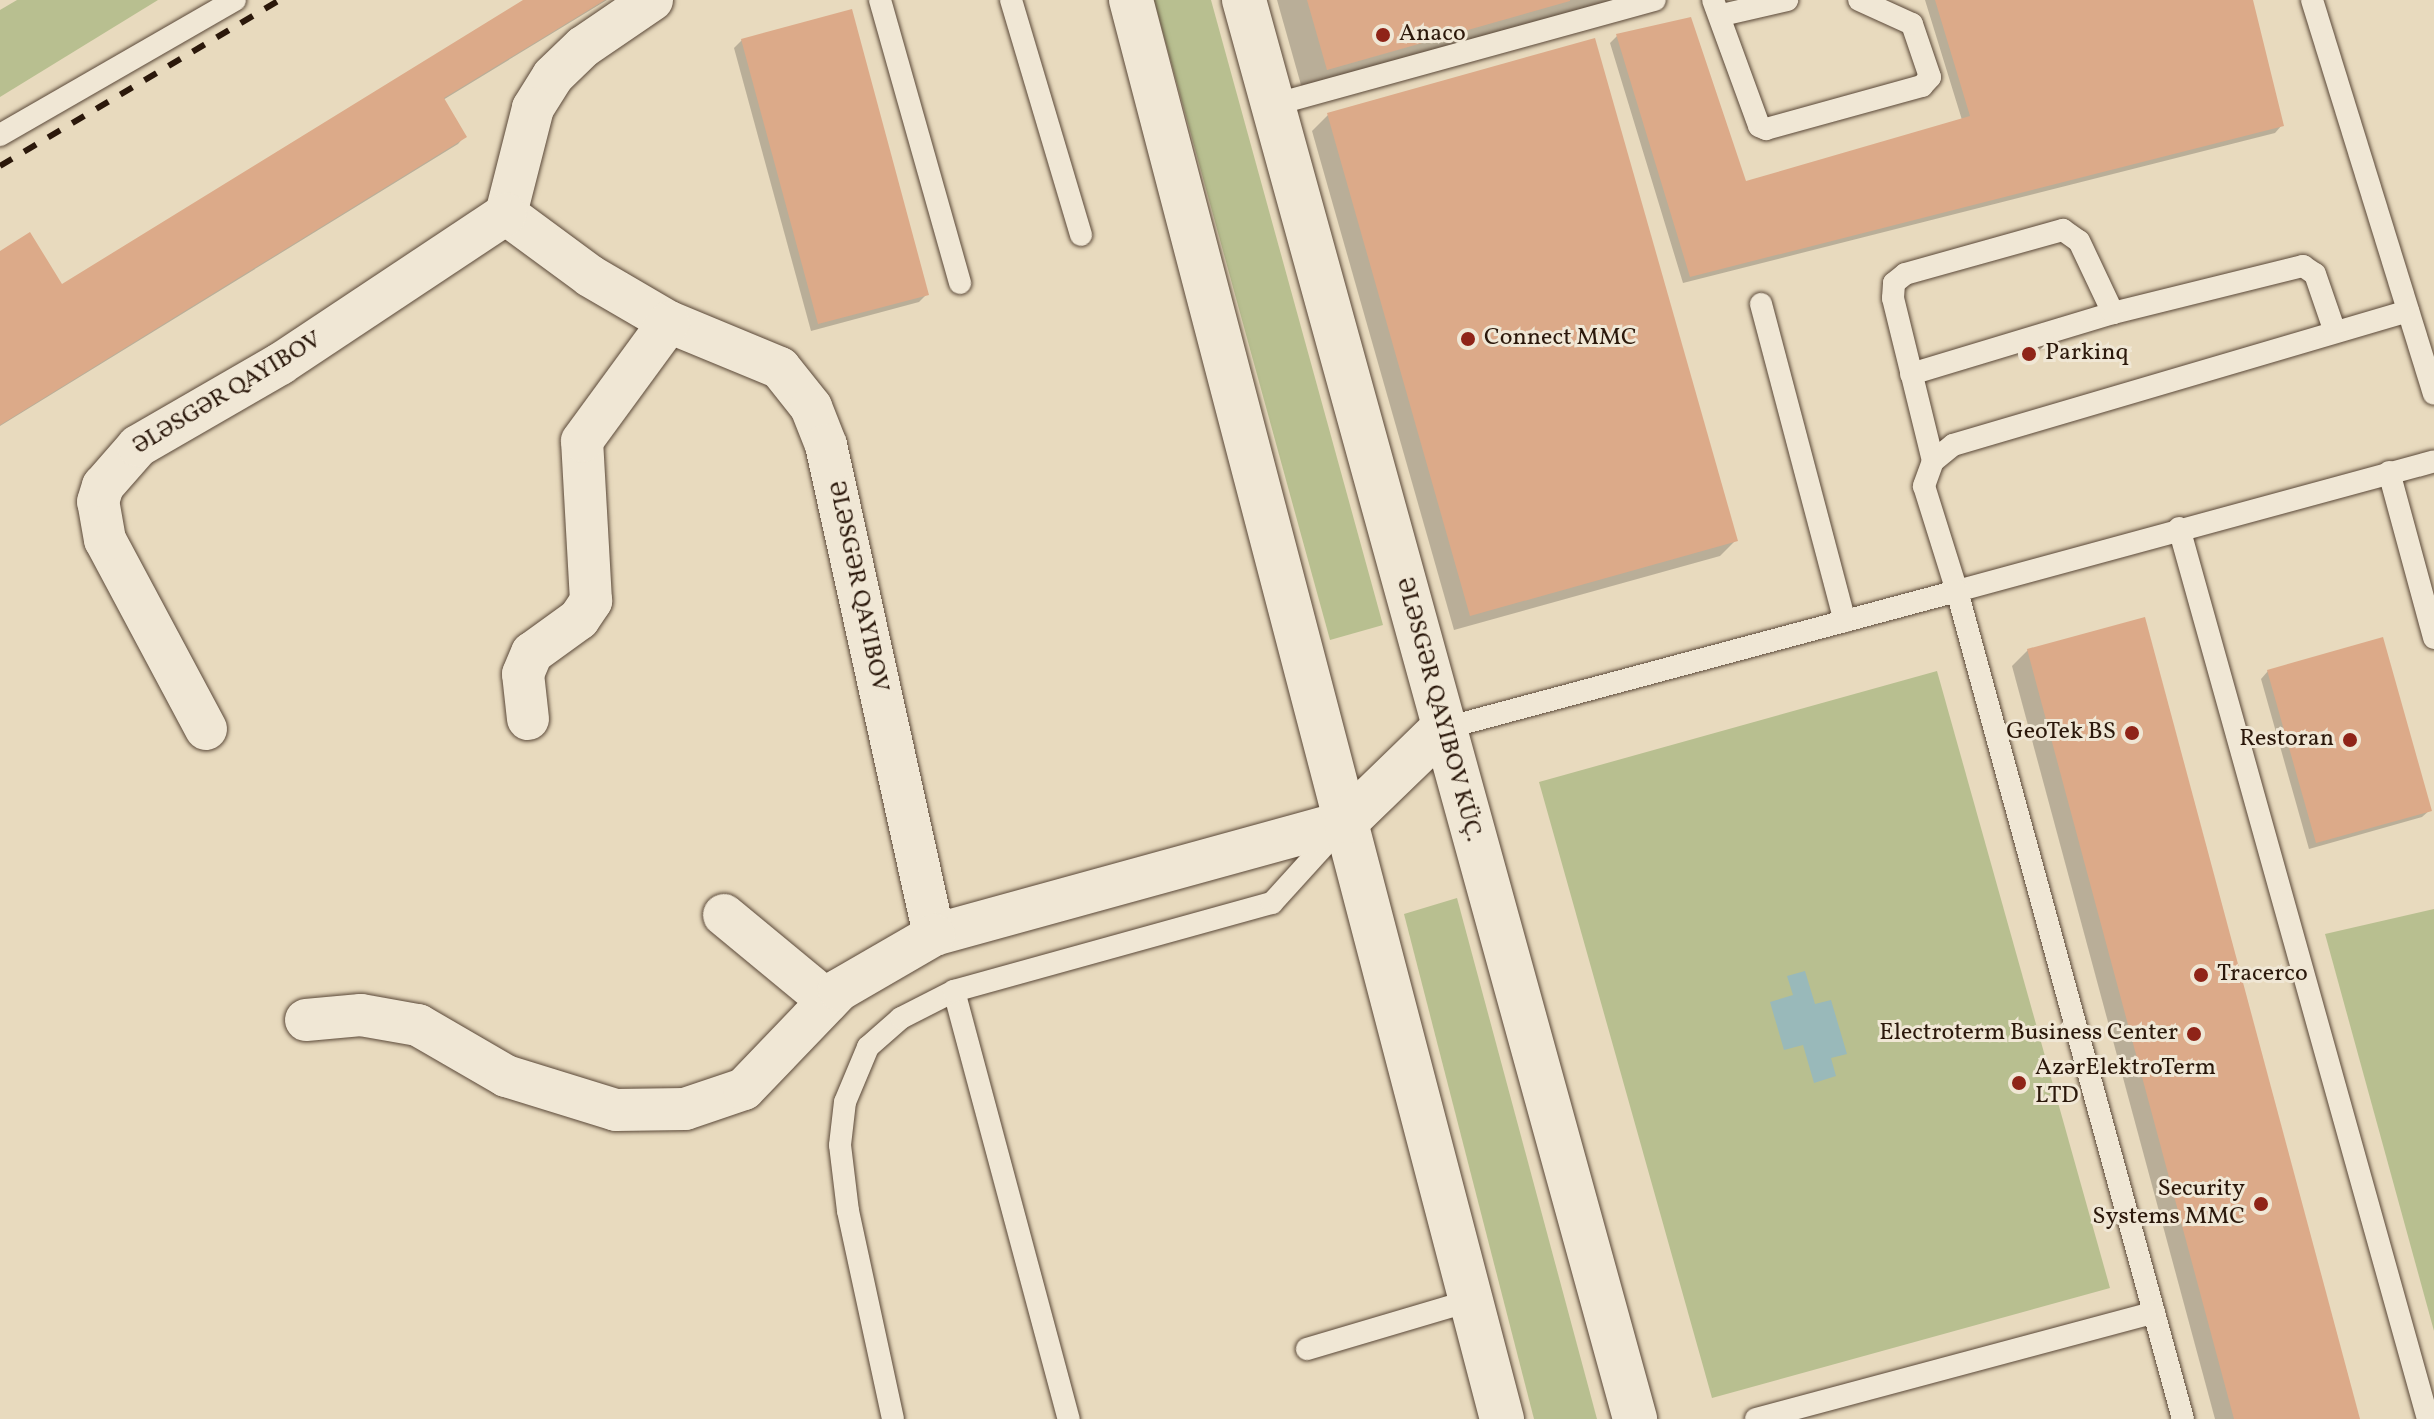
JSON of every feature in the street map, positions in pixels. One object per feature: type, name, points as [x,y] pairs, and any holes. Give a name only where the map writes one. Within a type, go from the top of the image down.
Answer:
[{"type":"main road","points":[[1131,0],[1502,1419]]},
{"type":"main road","points":[[1244,0],[1442,729],[1635,1419]]},
{"type":"main road","points":[[1347,821],[1442,729]]},
{"type":"street","points":[[206,729],[105,540],[98,502],[103,486],[138,446],[280,364],[506,214],[533,108],[553,76],[583,47],[652,0]]},
{"type":"street","points":[[506,214],[590,276],[669,322],[780,368],[811,407],[826,445],[934,935]]},
{"type":"street","points":[[528,719],[523,674],[532,653],[579,619],[591,601],[582,441],[669,322]]},
{"type":"street","points":[[306,1020],[361,1015],[418,1025],[506,1076],[616,1110],[685,1109],[744,1089],[828,1001],[934,935],[1347,821]]},
{"type":"street","points":[[724,915],[828,1001]]},
{"type":"lane","points":[[0,135],[235,0]]},
{"type":"lane","points":[[880,0],[960,283]]},
{"type":"lane","points":[[1011,0],[1081,235]]},
{"type":"lane","points":[[1273,105],[1655,0]]},
{"type":"lane","points":[[1787,0],[1717,7],[1759,126],[1766,129],[1922,86],[1930,77],[1912,24],[1859,0]]},
{"type":"lane","points":[[2312,0],[2434,394]]},
{"type":"lane","points":[[1933,461],[1893,298],[1894,283],[1905,274],[2063,230],[2079,241],[2113,313]]},
{"type":"lane","points":[[1911,374],[2113,313],[2303,266],[2315,274],[2335,332]]},
{"type":"lane","points":[[1761,304],[1845,621]]},
{"type":"lane","points":[[2183,1419],[1957,591],[1924,486],[1933,461],[1953,445],[2408,311]]},
{"type":"lane","points":[[1442,729],[2434,461]]},
{"type":"lane","points":[[2389,472],[2434,638]]},
{"type":"lane","points":[[2179,528],[2428,1419]]},
{"type":"lane","points":[[893,1419],[848,1211],[840,1145],[845,1102],[868,1047],[901,1018],[954,991],[1272,903],[1347,821]]},
{"type":"lane","points":[[954,991],[1069,1419]]},
{"type":"lane","points":[[1307,1349],[1469,1301]]},
{"type":"lane","points":[[1756,1419],[2154,1312]]},
{"type":"green space","points":[[17,0],[158,0],[0,97],[0,10]]},
{"type":"green space","points":[[1154,0],[1211,0],[1383,625],[1330,640]]},
{"type":"green space","points":[[1937,671],[2110,1288],[1712,1398],[1539,782]]},
{"type":"green space","points":[[1457,898],[1597,1419],[1534,1419],[1404,914]]},
{"type":"green space","points":[[2434,909],[2434,1331],[2325,934]]},
{"type":"water","points":[[1805,971],[1815,1004],[1831,1000],[1847,1054],[1831,1058],[1836,1076],[1814,1083],[1803,1045],[1784,1050],[1770,1002],[1793,995],[1787,976]]},
{"type":"building","points":[[523,0],[605,0],[444,98],[467,137],[0,425],[0,251],[30,232],[62,284]]},
{"type":"building","name":"Anaco","points":[[1307,0],[1570,0],[1570,1],[1327,70]]},
{"type":"building","points":[[1935,0],[2253,0],[2284,126],[1690,277],[1616,34],[1691,17],[1746,181],[1970,116]]},
{"type":"building","points":[[852,9],[929,295],[818,324],[741,39]]},
{"type":"building","points":[[1595,38],[1738,541],[1470,616],[1327,113]]},
{"type":"building","name":"Electroterm Business Center","points":[[2145,617],[2360,1419],[2234,1419],[2027,649]]},
{"type":"building","name":"Restoran","points":[[2383,637],[2432,811],[2316,843],[2267,670]]},
{"type":"railway","points":[[0,166],[280,0]]},
{"type":"place","name":"Anaco","points":[[1383,35]]},
{"type":"place","name":"Connect MMC","points":[[1468,339]]},
{"type":"place","name":"Parkinq","points":[[2029,354]]},
{"type":"place","name":"GeoTek BS","points":[[2132,733]]},
{"type":"place","name":"Restoran","points":[[2350,740]]},
{"type":"place","name":"Tracerco","points":[[2201,975]]},
{"type":"place","name":"Electroterm Business Center","points":[[2194,1034]]},
{"type":"place","name":"AzərElektroTerm LTD","points":[[2019,1083]]},
{"type":"place","name":"Security Systems MMC","points":[[2261,1204]]}]
